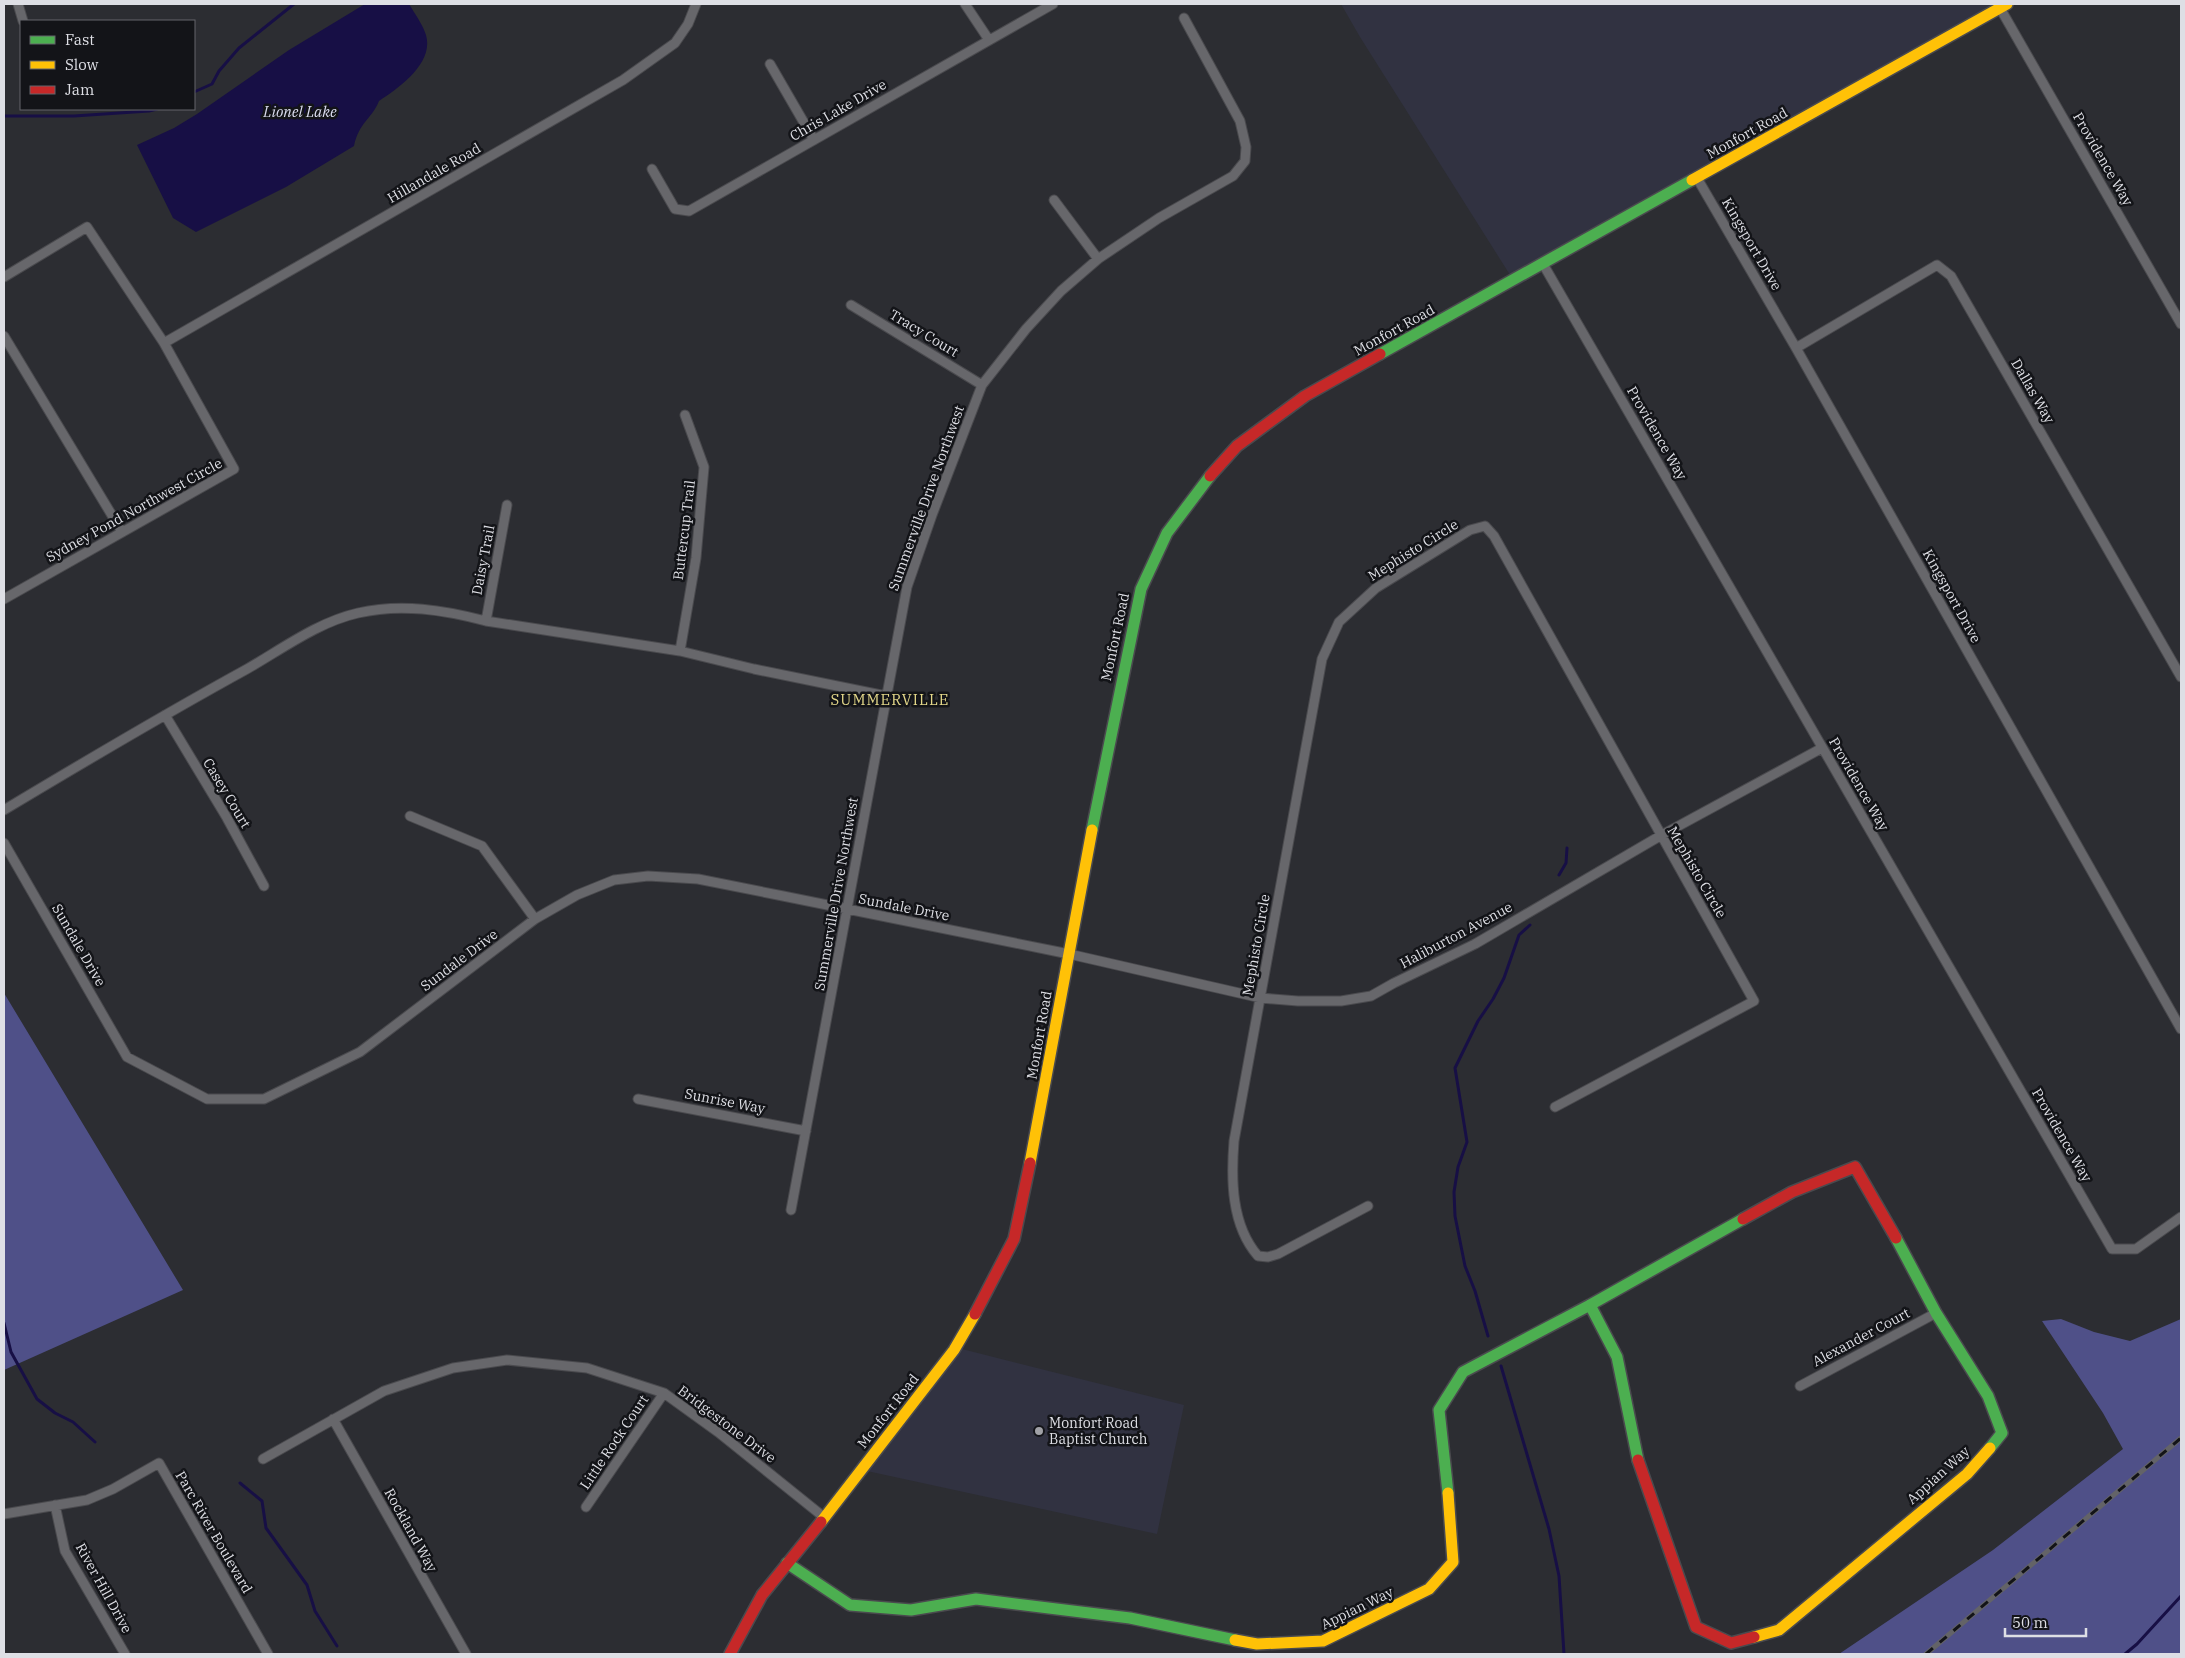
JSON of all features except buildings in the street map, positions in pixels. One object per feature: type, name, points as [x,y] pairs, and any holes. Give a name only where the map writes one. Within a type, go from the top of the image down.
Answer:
[{"type":"street","points":[[18,4],[23,20]]},
{"type":"street","name":"Hillandale Road","points":[[164,343],[623,80],[675,43],[688,24],[696,4]]},
{"type":"street","points":[[965,4],[989,40]]},
{"type":"street","name":"Chris Lake Drive","points":[[652,169],[675,209],[689,211],[1053,4]]},
{"type":"street","name":"Monfort Road","points":[[730,1654],[762,1595],[825,1518],[954,1350],[991,1286],[1014,1239],[1039,1122],[1109,741],[1141,589],[1167,533],[1209,477],[1237,446],[1306,396],[2004,6]]},
{"type":"street","name":"Providence Way","points":[[2004,6],[2181,324]]},
{"type":"street","name":"Summerville Drive Northwest","points":[[791,1210],[907,587],[932,515],[982,385],[1026,329],[1061,291],[1098,258],[1159,218],[1233,176],[1245,162],[1246,147],[1240,121],[1184,18]]},
{"type":"street","points":[[770,64],[814,140]]},
{"type":"street","name":"Kingsport Drive","points":[[1698,178],[2181,1029]]},
{"type":"street","points":[[1054,200],[1098,258]]},
{"type":"street","name":"Sydney Pond Northwest Circle","points":[[4,277],[87,227],[164,343],[234,469],[4,600]]},
{"type":"street","name":"Providence Way","points":[[1543,264],[2112,1249],[2136,1249],[2181,1217]]},
{"type":"street","name":"Dallas Way","points":[[1796,348],[1937,265],[1951,276],[2181,677]]},
{"type":"street","name":"Tracy Court","points":[[851,305],[982,385]]},
{"type":"street","points":[[4,336],[122,532]]},
{"type":"street","name":"Buttercup Trail","points":[[680,651],[696,558],[704,467],[684,415]]},
{"type":"street","name":"Daisy Trail","points":[[486,620],[507,505]]},
{"type":"street","name":"Mephisto Circle","points":[[1368,1206],[1278,1254],[1268,1257],[1258,1256],[1251,1249],[1238,1217],[1232,1170],[1234,1141],[1322,659],[1339,622],[1376,588],[1470,530],[1484,526],[1494,536],[1660,836],[1754,1000],[1555,1107]]},
{"type":"street","points":[[4,810],[164,714],[329,623],[356,613],[390,608],[416,608],[455,613],[486,620],[680,651],[754,669],[886,696]]},
{"type":"street","name":"Casey Court","points":[[164,714],[227,818],[264,886]]},
{"type":"street","name":"Haliburton Avenue","points":[[1069,954],[1261,998],[1298,1001],[1341,1001],[1371,996],[1475,944],[1660,836],[1822,748]]},
{"type":"street","points":[[410,816],[482,846],[535,919]]},
{"type":"street","name":"Sundale Drive","points":[[4,843],[128,1057],[207,1099],[264,1099],[360,1052],[535,919],[577,895],[607,883],[648,876],[698,879],[1069,954]]},
{"type":"street","name":"Sunrise Way","points":[[638,1099],[806,1131]]},
{"type":"street","name":"Appian Way","points":[[787,1563],[850,1605],[912,1610],[976,1600],[1052,1607],[1130,1618],[1257,1644],[1323,1641],[1429,1589],[1453,1562],[1448,1487],[1439,1410],[1464,1372],[1590,1305],[1792,1192],[1855,1167],[1881,1209],[1936,1313],[1988,1396],[2002,1433],[1967,1474],[1779,1630],[1731,1643],[1696,1627],[1637,1459],[1617,1357],[1590,1305]]},
{"type":"street","name":"Alexander Court","points":[[1800,1386],[1936,1313]]},
{"type":"street","name":"Bridgestone Drive","points":[[263,1459],[384,1391],[453,1368],[507,1360],[586,1368],[664,1393],[718,1432],[825,1518]]},
{"type":"street","name":"Little Rock Court","points":[[586,1506],[664,1393]]},
{"type":"street","name":"Rockland Way","points":[[333,1419],[466,1654]]},
{"type":"street","name":"Parc River Boulevard","points":[[4,1514],[87,1500],[113,1490],[158,1463],[268,1654]]},
{"type":"street","name":"River Hill Drive","points":[[55,1505],[65,1551],[125,1654]]},
{"type":"shaded area","points":[[1341,4],[2007,4],[1517,286]]},
{"type":"shaded area","points":[[4,993],[183,1290],[4,1370]]},
{"type":"shaded area","points":[[2061,1319],[2094,1332],[2130,1341],[2181,1319],[2181,1654],[1839,1654],[1993,1550],[2123,1449],[2103,1413],[2042,1321]]},
{"type":"shaded area","points":[[958,1348],[1184,1405],[1157,1534],[867,1471],[917,1408]]},
{"type":"water","name":"Lionel Lake","points":[[365,4],[409,4],[425,31],[427,45],[425,55],[413,73],[396,89],[379,101],[359,131],[354,146],[286,187],[196,232],[173,218],[137,145],[174,128],[197,114],[289,50]]},
{"type":"waterway","points":[[195,92],[212,84],[219,71],[239,48],[294,4]]},
{"type":"waterway","points":[[4,116],[74,116],[153,110]]},
{"type":"waterway","points":[[1559,875],[1566,863],[1567,848]]},
{"type":"waterway","points":[[1488,1336],[1475,1291],[1465,1266],[1455,1216],[1454,1192],[1458,1167],[1467,1142],[1455,1068],[1478,1021],[1504,978],[1519,935],[1530,925]]},
{"type":"waterway","points":[[4,1323],[11,1352],[37,1399],[55,1413],[73,1422],[95,1442]]},
{"type":"waterway","points":[[1501,1366],[1549,1529],[1559,1576],[1564,1654]]},
{"type":"waterway","points":[[240,1483],[262,1501],[266,1528],[307,1585],[315,1611],[337,1646]]},
{"type":"waterway","points":[[2125,1654],[2137,1644],[2181,1596]]},
{"type":"railway","points":[[1926,1654],[2181,1438]]},
{"type":"traffic: fast","points":[[1380,354],[1692,180]]},
{"type":"traffic: fast","points":[[1092,830],[1141,589],[1167,533],[1210,476]]},
{"type":"traffic: fast","points":[[1448,1493],[1439,1410],[1463,1372],[1590,1305],[1743,1219]]},
{"type":"traffic: fast","points":[[1896,1238],[1936,1313],[1988,1396],[2002,1433],[1990,1448]]},
{"type":"traffic: fast","points":[[1590,1305],[1617,1357],[1638,1460]]},
{"type":"traffic: fast","points":[[787,1563],[850,1605],[911,1610],[976,1599],[1130,1618],[1235,1640]]},
{"type":"traffic: slow","points":[[1692,180],[2007,4]]},
{"type":"traffic: slow","points":[[1030,1163],[1092,830]]},
{"type":"traffic: slow","points":[[821,1522],[954,1350],[975,1314]]},
{"type":"traffic: slow","points":[[1754,1637],[1779,1630],[1967,1474],[1990,1448]]},
{"type":"traffic: slow","points":[[1235,1640],[1257,1644],[1323,1641],[1429,1589],[1453,1562],[1448,1493]]},
{"type":"traffic: jam","points":[[1210,476],[1237,446],[1305,396],[1380,354]]},
{"type":"traffic: jam","points":[[975,1314],[1014,1239],[1030,1163]]},
{"type":"traffic: jam","points":[[1743,1219],[1792,1192],[1855,1167],[1896,1238]]},
{"type":"traffic: jam","points":[[1638,1460],[1696,1627],[1731,1643],[1754,1637]]},
{"type":"traffic: jam","points":[[730,1654],[762,1595],[821,1522]]},
{"type":"place","name":"Monfort Road Baptist Church","points":[[1039,1431]]},
{"type":"district","name":"SUMMERVILLE","points":[[890,700]]}]
